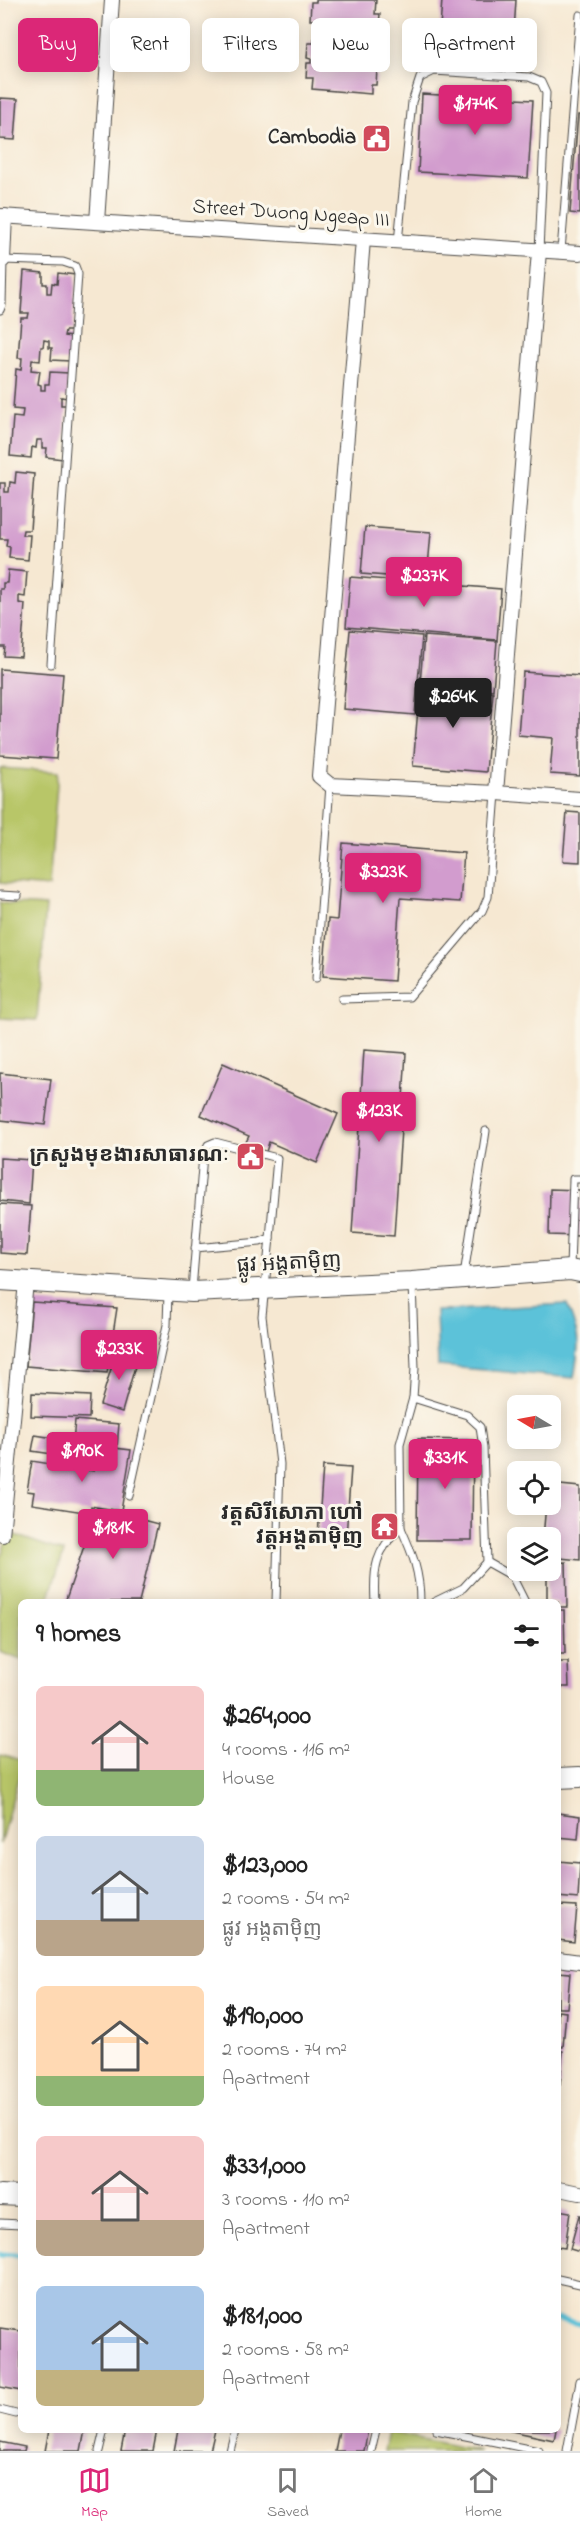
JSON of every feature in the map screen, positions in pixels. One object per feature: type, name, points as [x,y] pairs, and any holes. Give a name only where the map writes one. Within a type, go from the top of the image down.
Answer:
[{"type":"street","points":[[97,222],[112,0]]},
{"type":"street","points":[[3,216],[3,260]]},
{"type":"street","name":"Street Duong Ngeap III","points":[[3,216],[580,253]]},
{"type":"street","points":[[363,240],[319,776],[330,785],[580,799]]},
{"type":"street","points":[[496,793],[540,251]]},
{"type":"street","name":"ផ្លូវ អង្តតាម៉ិញ","points":[[0,1280],[192,1292],[264,1291],[575,1271]]},
{"type":"street","points":[[2,1535],[26,1282]]},
{"type":"street","points":[[561,1778],[580,1777]]},
{"type":"street","points":[[561,1959],[580,1962]]},
{"type":"street","points":[[561,2190],[580,2193]]},
{"type":"street","points":[[0,2195],[18,2196]]},
{"type":"lane","points":[[561,251],[580,15]]},
{"type":"lane","points":[[398,242],[412,102],[420,78],[434,71],[529,77],[541,82],[546,93],[540,251]]},
{"type":"lane","points":[[0,310],[3,260],[70,263],[75,266],[78,274],[51,664]]},
{"type":"lane","points":[[315,978],[330,785]]},
{"type":"lane","points":[[342,999],[409,997],[482,910],[488,897],[496,793]]},
{"type":"lane","points":[[0,895],[18,896]]},
{"type":"lane","points":[[464,1278],[486,1131]]},
{"type":"lane","points":[[192,1292],[203,1155],[208,1145],[215,1142],[277,1158],[262,1316],[280,1464],[276,1599]]},
{"type":"lane","points":[[575,1271],[573,1179],[580,1179]]},
{"type":"lane","points":[[195,1248],[260,1242],[270,1238]]},
{"type":"lane","points":[[411,1282],[415,1368],[413,1398],[400,1444],[401,1528],[417,1563],[420,1599]]},
{"type":"lane","points":[[129,1496],[167,1325],[168,1291]]},
{"type":"lane","points":[[413,1398],[467,1415],[480,1427],[483,1448],[487,1562],[463,1588],[440,1599]]},
{"type":"lane","points":[[375,1599],[374,1570],[387,1540],[401,1528]]},
{"type":"lane","points":[[487,1562],[512,1576],[524,1599]]},
{"type":"lane","points":[[0,2223],[18,2224]]},
{"type":"lane","points":[[561,2280],[580,2284]]},
{"type":"lane","points":[[567,2451],[580,2381]]},
{"type":"lane","points":[[0,2410],[16,2414]]},
{"type":"lane","points":[[99,2451],[103,2433]]},
{"type":"lane","points":[[230,2451],[234,2433]]},
{"type":"lane","points":[[371,2451],[375,2433]]},
{"type":"lane","points":[[451,2433],[539,2451]]},
{"type":"green space","points":[[0,768],[58,772],[49,887],[0,883]]},
{"type":"green space","points":[[0,903],[46,906],[37,1020],[0,1018]]},
{"type":"green space","points":[[9,1533],[64,1552],[48,1599],[18,1599],[18,1659],[0,1652],[0,1558]]},
{"type":"green space","points":[[0,1755],[18,1759],[18,1779],[0,1844]]},
{"type":"green space","points":[[388,2433],[393,2433],[480,2451],[384,2451]]},
{"type":"water","points":[[567,1304],[578,1340],[574,1378],[438,1366],[436,1311]]},
{"type":"building","points":[[316,0],[376,0],[375,14],[380,14],[380,18],[311,18],[310,20],[311,2],[316,2]]},
{"type":"building","points":[[442,0],[516,0],[515,18],[441,18]]},
{"type":"building","points":[[308,43],[311,43],[311,59],[307,58]]},
{"type":"building","points":[[307,63],[311,63],[311,72],[377,72],[376,85],[371,85],[371,94],[312,89],[313,78],[306,78]]},
{"type":"building","points":[[422,94],[533,100],[528,178],[418,172]]},
{"type":"building","points":[[0,98],[18,99],[15,140],[0,139]]},
{"type":"building","points":[[578,115],[580,115],[580,214],[570,213]]},
{"type":"building","points":[[24,271],[43,273],[43,284],[47,284],[47,293],[51,293],[52,283],[57,284],[58,273],[76,275],[72,331],[65,331],[64,336],[72,337],[70,361],[51,360],[52,348],[49,348],[49,341],[44,340],[40,361],[32,360],[31,370],[40,371],[38,384],[41,385],[41,390],[45,390],[45,384],[49,384],[50,372],[69,373],[67,398],[61,397],[61,405],[67,405],[63,459],[46,457],[47,448],[42,448],[42,440],[37,440],[36,448],[32,447],[31,458],[10,456],[13,417],[22,418],[23,410],[13,409],[16,369],[21,370],[22,358],[18,358],[21,318],[28,318],[29,313],[21,313]]},
{"type":"building","points":[[16,472],[34,474],[30,530],[23,530],[22,535],[30,535],[28,560],[9,558],[10,547],[6,546],[7,539],[0,539],[0,483],[5,483],[5,492],[9,492],[10,482],[15,483]]},
{"type":"building","points":[[365,527],[431,532],[427,579],[361,574]]},
{"type":"building","points":[[8,570],[27,572],[25,597],[19,596],[19,603],[25,604],[21,657],[4,656],[5,647],[0,647],[0,589],[3,589],[3,583],[7,583]]},
{"type":"building","points":[[350,577],[501,589],[497,640],[346,627]]},
{"type":"building","points":[[350,630],[422,636],[415,715],[343,709]]},
{"type":"building","points":[[424,636],[497,641],[493,690],[420,684]]},
{"type":"building","points":[[0,669],[63,674],[56,759],[0,755]]},
{"type":"building","points":[[523,672],[580,676],[580,776],[550,774],[553,738],[518,735]]},
{"type":"building","points":[[420,686],[493,692],[486,772],[413,766]]},
{"type":"building","points":[[567,812],[580,813],[580,862],[563,861]]},
{"type":"building","points":[[343,843],[464,853],[460,902],[400,898],[394,981],[323,976],[328,919],[337,920]]},
{"type":"building","points":[[364,1050],[406,1053],[394,1236],[352,1233]]},
{"type":"building","name":"ក្រសួងមុខងារសាធារណៈ","points":[[223,1063],[338,1114],[317,1163],[269,1142],[266,1152],[245,1144],[249,1136],[201,1115]]},
{"type":"building","points":[[0,1073],[51,1079],[45,1125],[1,1120]]},
{"type":"building","points":[[0,1158],[32,1160],[29,1204],[0,1201]]},
{"type":"building","points":[[550,1189],[580,1190],[580,1236],[549,1235]]},
{"type":"building","points":[[0,1204],[31,1206],[27,1255],[0,1253]]},
{"type":"building","points":[[32,1302],[117,1308],[107,1373],[26,1366]]},
{"type":"building","points":[[117,1349],[138,1356],[122,1412],[100,1405]]},
{"type":"building","points":[[32,1393],[90,1396],[89,1418],[31,1416]]},
{"type":"building","points":[[75,1420],[119,1424],[117,1446],[73,1442]]},
{"type":"building","points":[[35,1435],[54,1438],[52,1454],[32,1451]]},
{"type":"building","points":[[418,1439],[473,1440],[472,1540],[417,1540]]},
{"type":"building","points":[[98,1446],[131,1450],[121,1511],[91,1506],[90,1513],[32,1504],[34,1492],[27,1491],[32,1461],[94,1471]]},
{"type":"building","points":[[323,1466],[351,1468],[346,1537],[318,1535]]},
{"type":"building","points":[[561,1485],[580,1487],[580,1560],[561,1558],[561,1527],[544,1527],[545,1515],[561,1515]]},
{"type":"building","points":[[97,1508],[158,1524],[140,1599],[66,1599]]},
{"type":"building","points":[[561,1562],[566,1562],[567,1607],[561,1607],[561,1599],[547,1599],[547,1581],[561,1581]]},
{"type":"building","points":[[561,1610],[564,1610],[565,1654],[561,1654]]},
{"type":"building","points":[[561,1662],[568,1662],[569,1687],[561,1687]]},
{"type":"building","points":[[561,1813],[580,1816],[578,1839],[561,1837]]},
{"type":"building","points":[[561,1861],[580,1863],[578,1899],[561,1897]]},
{"type":"building","points":[[561,1905],[577,1906],[574,1942],[561,1940]]},
{"type":"building","points":[[561,1972],[570,1973],[567,2008],[561,2008]]},
{"type":"building","points":[[561,2011],[566,2012],[563,2047],[561,2047]]},
{"type":"building","points":[[561,2051],[563,2051],[561,2074]]},
{"type":"building","points":[[561,2210],[570,2212],[565,2248],[561,2247]]},
{"type":"building","points":[[580,2215],[580,2252],[570,2249]]},
{"type":"building","points":[[0,2328],[18,2331],[18,2390],[0,2387]]},
{"type":"building","points":[[48,2433],[84,2433],[81,2451],[45,2451]]},
{"type":"building","points":[[124,2433],[156,2433],[153,2451],[121,2451]]},
{"type":"building","points":[[177,2433],[214,2433],[210,2451],[174,2451]]},
{"type":"building","points":[[338,2433],[367,2433],[364,2451],[335,2451]]},
{"type":"building","points":[[521,2433],[555,2433],[554,2440]]},
{"type":"building","points":[[0,2442],[25,2447],[24,2451],[0,2451]]},
{"type":"waterway","points":[[0,2254],[18,2255]]},
{"type":"waterway","points":[[561,2320],[580,2324]]},
{"type":"place","name":"Cambodia","points":[[377,138]]},
{"type":"place","name":"ក្រសួងមុខងារសាធារណៈ","points":[[250,1156]]},
{"type":"place","name":"វត្តសិរីសោភា ហៅ វត្តអង្តតាម៉ិញ","points":[[384,1526]]}]
